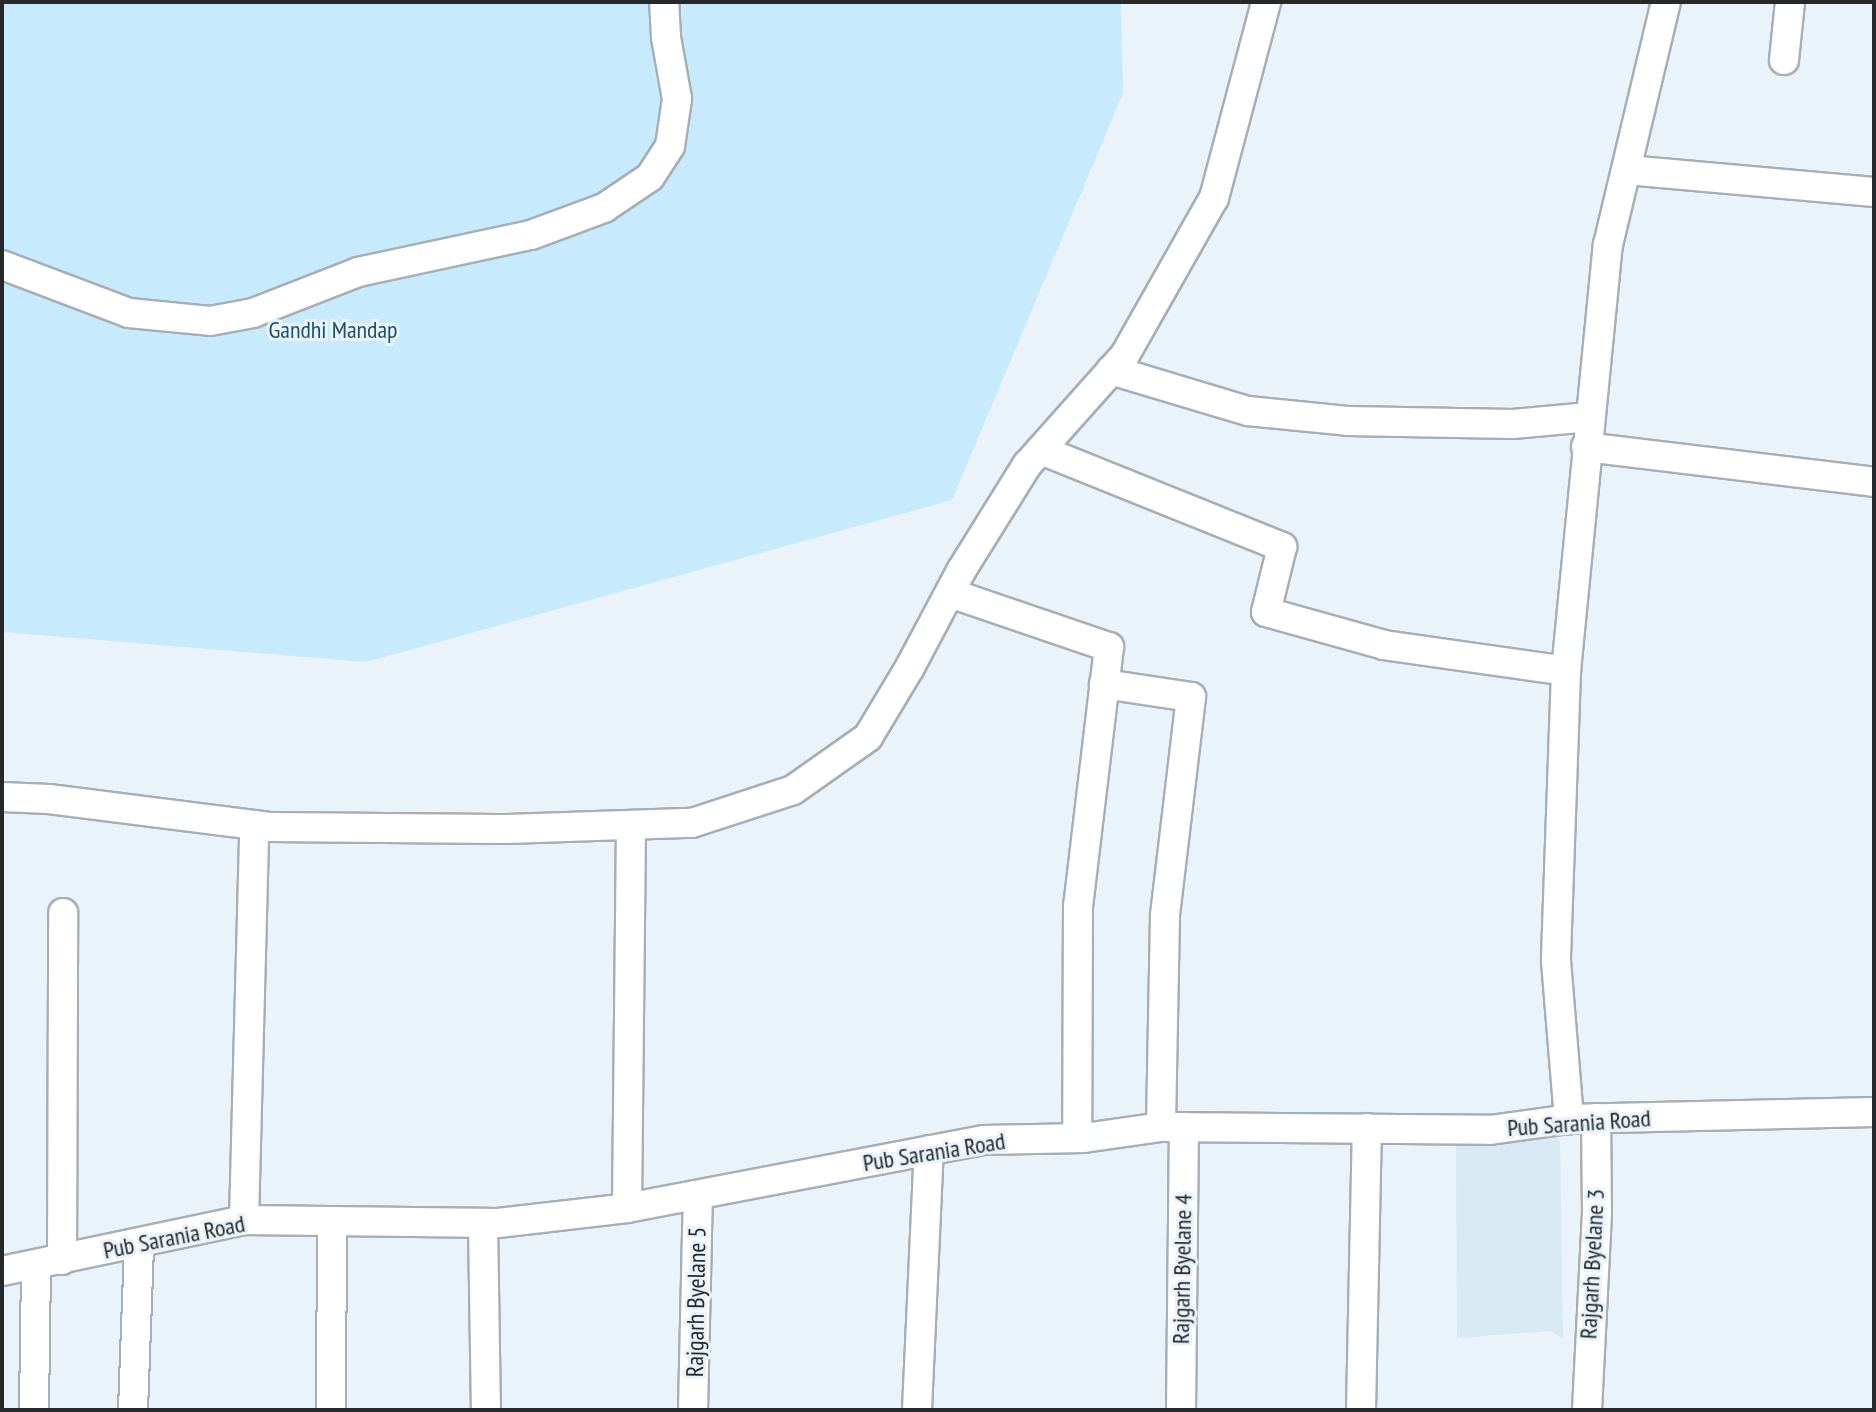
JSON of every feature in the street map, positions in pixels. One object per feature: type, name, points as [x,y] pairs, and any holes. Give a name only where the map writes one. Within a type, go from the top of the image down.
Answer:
[{"type":"street","points":[[2,265],[129,313],[210,321],[253,313],[358,272],[531,235],[604,208],[650,177],[670,146],[677,99],[666,37],[664,2]]},
{"type":"street","points":[[2,797],[49,799],[254,825],[507,829],[692,823],[793,790],[868,737],[1027,465],[1125,355],[1214,198],[1266,2]]},
{"type":"street","name":"Rajgarh Byelane 3","points":[[1587,1410],[1597,1212],[1556,961],[1566,671],[1608,245],[1666,2]]},
{"type":"street","points":[[1784,60],[1790,2]]},
{"type":"street","points":[[1627,170],[1874,192]]},
{"type":"street","points":[[1111,370],[1248,411],[1363,421],[1513,424],[1590,417]]},
{"type":"street","points":[[1586,447],[1874,482]]},
{"type":"street","points":[[1041,450],[1282,547],[1266,612],[1384,645],[1566,671]]},
{"type":"street","points":[[950,593],[1109,647],[1078,906],[1077,1138]]},
{"type":"street","name":"Rajgarh Byelane 4","points":[[1104,684],[1191,697],[1165,916],[1181,1410]]},
{"type":"street","points":[[244,1220],[254,825]]},
{"type":"street","points":[[627,1208],[631,825]]},
{"type":"street","points":[[34,1410],[49,1263],[63,913]]},
{"type":"street","name":"Pub Sarania Road","points":[[2,1271],[244,1220],[483,1223],[627,1208],[984,1140],[1077,1138],[1172,1127],[1490,1130],[1582,1118],[1874,1112]]},
{"type":"street","points":[[1361,1410],[1367,1128]]},
{"type":"street","points":[[917,1410],[929,1150]]},
{"type":"street","name":"Rajgarh Byelane 5","points":[[693,1410],[698,1195]]},
{"type":"street","points":[[331,1410],[332,1221]]},
{"type":"street","points":[[483,1223],[486,1410]]},
{"type":"street","points":[[133,1410],[139,1243]]},
{"type":"shaded area","points":[[1555,1133],[1560,1143],[1563,1338],[1550,1331],[1457,1338],[1456,1147],[1450,1137]]},
{"type":"green space","name":"Gandhi Mandap","points":[[2,2],[1121,2],[1123,93],[952,500],[366,662],[2,632]]}]
